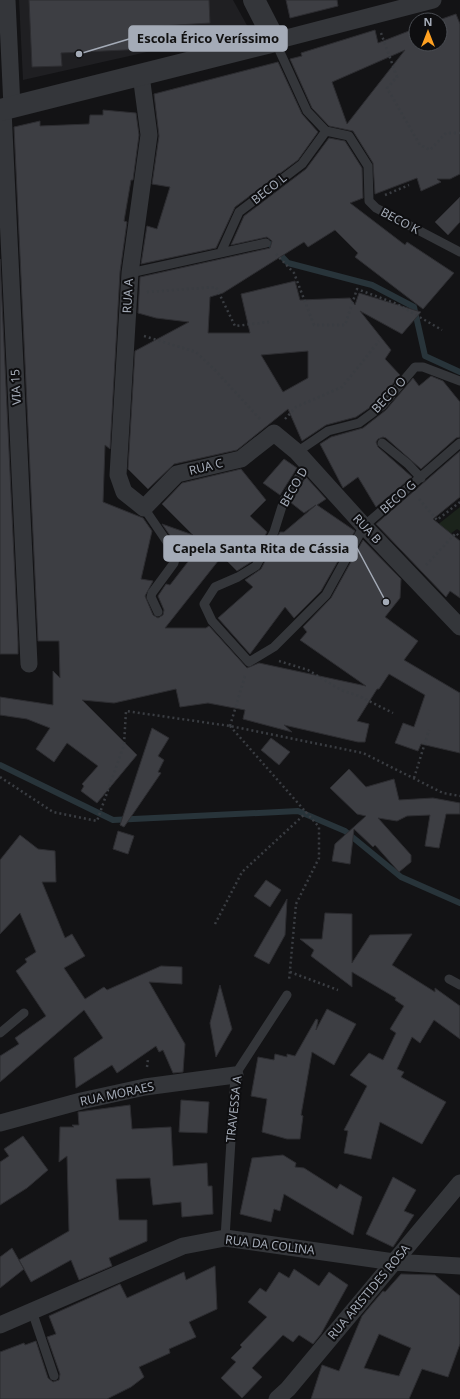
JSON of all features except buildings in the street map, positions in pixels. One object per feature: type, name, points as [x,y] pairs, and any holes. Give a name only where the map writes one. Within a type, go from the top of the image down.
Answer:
[{"type":"street","name":"VIA 15","points":[[7,0],[5,109],[29,664]]},
{"type":"street","points":[[254,0],[275,41]]},
{"type":"street","points":[[5,109],[141,76],[433,0]]},
{"type":"street","name":"RUA A","points":[[141,76],[149,135],[130,273],[118,475],[124,492],[144,508]]},
{"type":"street","name":"RUA B","points":[[269,428],[302,457],[364,526],[460,627]]},
{"type":"street","name":"RUA C","points":[[144,508],[177,474],[241,459],[269,428]]},
{"type":"street","name":"RUA MORAES","points":[[0,1123],[81,1101],[145,1088],[235,1075]]},
{"type":"street","name":"RUA ARISTIDES ROSA","points":[[276,1399],[288,1389],[460,1183]]},
{"type":"street","name":"RUA DA COLINA","points":[[0,1325],[182,1246],[224,1238],[394,1262],[460,1266]]},
{"type":"lane","points":[[275,41],[307,111],[326,131]]},
{"type":"lane","name":"BECO K","points":[[326,131],[349,136],[367,161],[369,201],[376,208],[460,252]]},
{"type":"lane","name":"BECO L","points":[[221,252],[239,212],[302,164],[326,131]]},
{"type":"lane","points":[[130,273],[266,243]]},
{"type":"lane","name":"BECO O","points":[[302,457],[328,432],[359,423],[382,406],[415,367],[423,367],[460,381]]},
{"type":"lane","points":[[382,443],[408,464],[421,478]]},
{"type":"lane","name":"BECO G","points":[[249,662],[274,647],[326,595],[364,526],[460,443]]},
{"type":"lane","name":"BECO D","points":[[249,662],[212,621],[204,604],[215,587],[238,578],[256,566],[274,532],[284,500],[302,457]]},
{"type":"lane","points":[[144,508],[176,555],[174,563],[151,597],[158,612]]},
{"type":"lane","points":[[449,979],[460,985]]},
{"type":"lane","name":"TRAVESSA A","points":[[224,1238],[235,1075],[287,995]]},
{"type":"lane","points":[[0,1033],[24,1013]]},
{"type":"lane","points":[[32,1311],[54,1376]]},
{"type":"path","points":[[375,15],[397,76],[387,88],[420,145],[430,150],[446,133],[460,133]]},
{"type":"path","points":[[369,201],[409,185]]},
{"type":"path","points":[[266,243],[294,273],[314,325],[345,325],[357,289],[397,304],[442,330]]},
{"type":"path","points":[[129,294],[216,287],[235,326],[269,322]]},
{"type":"path","points":[[127,331],[196,352],[216,370],[269,428],[296,408],[342,387],[379,341]]},
{"type":"path","points":[[409,488],[436,520],[460,502]]},
{"type":"path","points":[[413,578],[456,533],[460,537]]},
{"type":"path","points":[[274,647],[280,661],[308,670],[341,690],[359,696],[393,713]]},
{"type":"path","points":[[230,726],[249,662]]},
{"type":"path","points":[[0,777],[53,812],[97,821],[124,745],[126,711],[230,726],[363,753],[443,793],[460,796]]},
{"type":"path","points":[[230,726],[245,745],[320,827],[320,858],[296,904],[287,995]]},
{"type":"path","points":[[414,778],[429,730]]},
{"type":"path","points":[[215,924],[242,872],[307,812]]},
{"type":"path","points":[[290,972],[338,990]]},
{"type":"shaded area","points":[[19,0],[233,0],[249,29],[23,80]]},
{"type":"shaded area","points":[[460,507],[460,531],[457,529],[446,537],[436,526]]},
{"type":"waterway","points":[[264,244],[270,244],[288,263],[372,285],[414,307],[425,356],[460,372]]},
{"type":"waterway","points":[[0,765],[113,820],[298,811],[345,831],[401,877],[460,903]]},
{"type":"place","name":"Escola Érico Veríssimo","points":[[79,54]]},
{"type":"place","name":"Capela Santa Rita de Cássia","points":[[386,602]]}]
